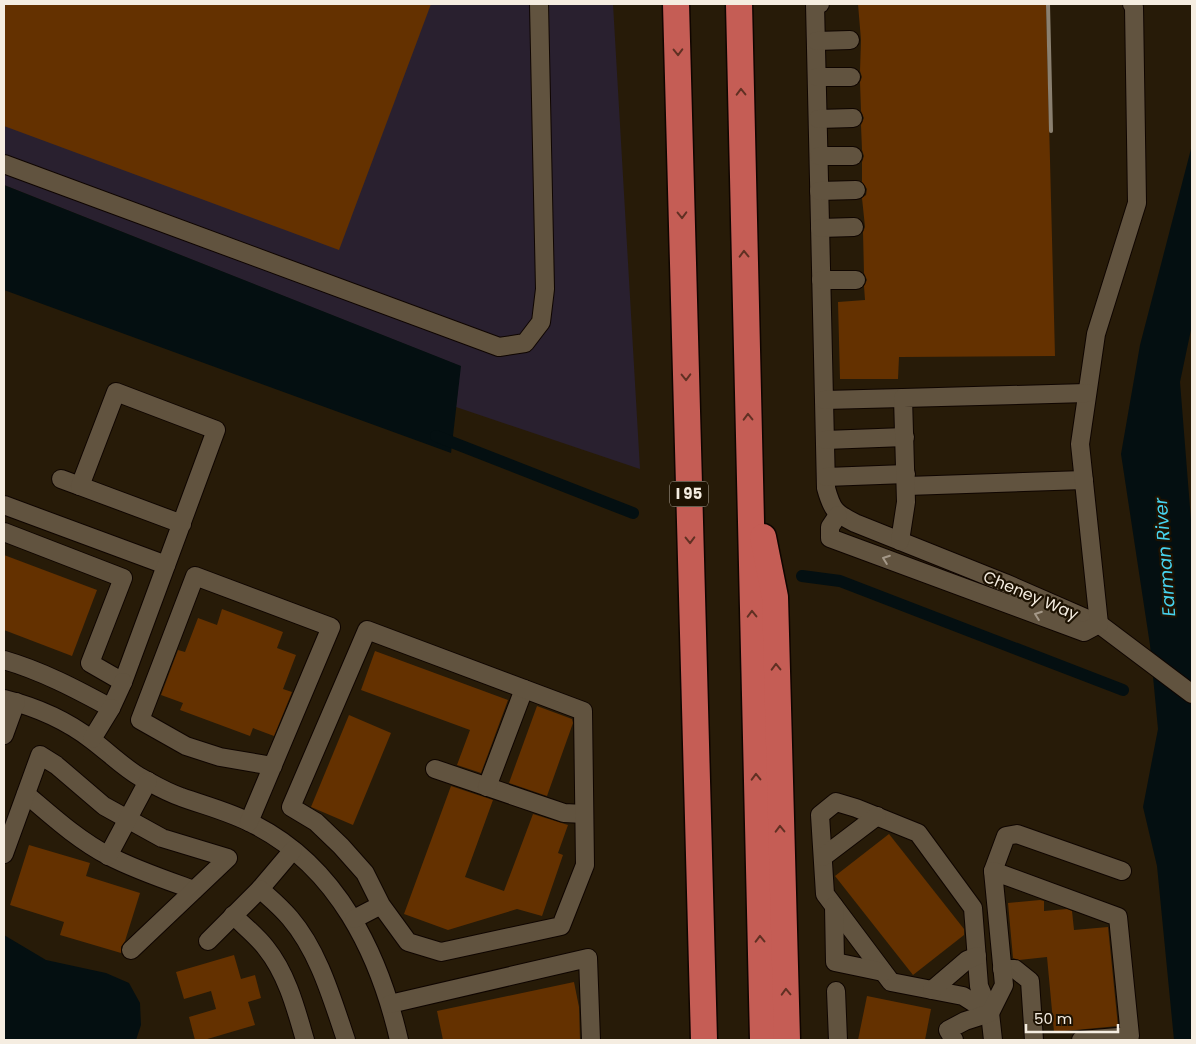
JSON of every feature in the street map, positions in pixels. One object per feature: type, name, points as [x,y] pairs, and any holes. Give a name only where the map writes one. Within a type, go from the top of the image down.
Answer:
[{"type":"highway","name":"I 95","points":[[676,4],[701,985],[704,1040]]},
{"type":"highway","points":[[739,4],[763,1040]]},
{"type":"highway","points":[[749,466],[775,597],[787,1040]]},
{"type":"highway","points":[[689,1040],[701,985]]},
{"type":"street","points":[[4,164],[499,347],[525,343],[541,322],[544,290],[539,4]]},
{"type":"street","points":[[820,4],[815,4],[826,488],[830,502],[838,515],[830,528],[830,538],[1084,632],[1099,624],[1080,444],[1096,334],[1137,203],[1134,7],[1132,4]]},
{"type":"street","points":[[816,41],[850,40]]},
{"type":"street","points":[[817,77],[851,76]]},
{"type":"street","points":[[818,119],[853,118]]},
{"type":"street","points":[[818,156],[853,156]]},
{"type":"street","points":[[819,192],[856,190]]},
{"type":"street","points":[[820,228],[854,227]]},
{"type":"street","points":[[822,280],[856,280]]},
{"type":"street","points":[[80,486],[116,392],[216,430],[123,682],[111,708],[92,739]]},
{"type":"street","points":[[824,400],[1087,393]]},
{"type":"street","points":[[900,541],[906,502],[903,398]]},
{"type":"street","points":[[825,440],[905,437]]},
{"type":"street","points":[[826,476],[906,480],[1084,480]]},
{"type":"street","points":[[61,479],[182,524]]},
{"type":"street","points":[[4,505],[166,565]]},
{"type":"street","name":"Cheney Way","points":[[838,515],[1005,583],[1099,624],[1192,694]]},
{"type":"street","points":[[4,532],[123,578],[90,663],[123,682]]},
{"type":"street","points":[[250,822],[331,627],[195,576],[140,720],[186,746],[220,757],[273,766]]},
{"type":"street","points":[[367,630],[583,711],[584,814],[585,865],[561,926],[441,952],[408,942],[382,905],[364,873],[341,846],[316,822],[291,807],[367,630]]},
{"type":"street","points":[[4,660],[26,666],[67,684],[111,708]]},
{"type":"street","points":[[488,787],[524,689]]},
{"type":"street","points":[[4,735],[10,701],[58,719],[92,739],[137,775],[180,797],[228,812],[250,822],[273,835],[293,850],[319,873],[354,919],[370,950],[390,1004],[396,1040]]},
{"type":"street","points":[[4,854],[40,755],[56,765],[104,806],[162,838],[228,858],[130,950]]},
{"type":"street","points":[[435,769],[564,813],[584,814]]},
{"type":"street","points":[[108,856],[148,781]]},
{"type":"street","points":[[26,794],[66,827],[108,856],[154,876],[194,890]]},
{"type":"street","points":[[882,972],[834,962],[830,900],[823,857],[820,816],[836,802],[918,833],[973,908],[979,986],[990,1013],[993,1040]]},
{"type":"street","points":[[823,857],[877,816]]},
{"type":"street","points":[[954,1040],[948,1030],[965,1021],[990,1013],[1004,985],[994,871],[1006,836],[1017,834],[1122,871]]},
{"type":"street","points":[[208,941],[260,889],[293,850]]},
{"type":"street","points":[[994,871],[1118,917],[1130,1036],[1081,1040]]},
{"type":"street","points":[[260,889],[290,918],[308,942],[325,980],[346,1040]]},
{"type":"street","points":[[830,900],[891,982],[963,996],[990,1013]]},
{"type":"street","points":[[354,919],[382,905]]},
{"type":"street","points":[[233,915],[267,948],[284,978],[305,1040]]},
{"type":"street","points":[[932,990],[967,960],[977,956]]},
{"type":"street","points":[[390,1004],[588,958],[591,1040]]},
{"type":"street","points":[[1002,969],[1015,969],[1030,981],[1034,1040]]},
{"type":"street","points":[[836,991],[838,1040]]},
{"type":"shaded area","points":[[4,4],[613,4],[640,469],[456,407],[460,366],[4,185]]},
{"type":"water","name":"Earman River","points":[[1192,145],[1192,325],[1180,382],[1192,533],[1192,1040],[1174,1040],[1157,866],[1143,807],[1158,729],[1150,645],[1121,454],[1140,345]]},
{"type":"water","points":[[4,185],[461,366],[451,453],[4,290]]},
{"type":"water","points":[[4,935],[46,960],[106,973],[129,983],[140,1003],[141,1025],[136,1040],[4,1040]]},
{"type":"building","points":[[5,4],[431,4],[339,250],[4,126]]},
{"type":"building","points":[[858,4],[1046,4],[1055,356],[899,357],[898,379],[840,379],[838,302],[865,300],[864,286],[867,280],[864,273],[863,232],[865,227],[862,198],[866,195],[867,189],[862,182],[862,162],[864,156],[861,125],[864,118],[861,111],[861,40]]},
{"type":"building","points":[[4,555],[97,590],[72,656],[4,630]]},
{"type":"building","points":[[222,609],[283,632],[277,648],[296,655],[283,689],[292,692],[274,736],[253,728],[250,736],[180,710],[183,703],[161,695],[178,650],[185,652],[198,618],[217,625]]},
{"type":"building","points":[[375,651],[508,700],[481,773],[457,765],[470,730],[361,690]]},
{"type":"building","points":[[537,706],[572,719],[573,723],[547,796],[509,783]]},
{"type":"building","points":[[349,715],[391,733],[353,825],[311,807]]},
{"type":"building","points":[[451,786],[493,800],[465,877],[504,891],[533,814],[568,825],[558,853],[563,855],[542,916],[517,909],[448,930],[404,914]]},
{"type":"building","points":[[889,834],[964,929],[964,935],[913,975],[835,876]]},
{"type":"building","points":[[29,845],[90,863],[86,876],[140,893],[125,941],[121,947],[121,953],[60,935],[64,922],[10,905]]},
{"type":"building","points":[[1044,901],[1044,911],[1067,909],[1072,911],[1074,930],[1108,927],[1118,1026],[1054,1032],[1047,957],[1019,960],[1013,958],[1008,903]]},
{"type":"building","points":[[234,955],[241,979],[255,975],[261,998],[248,1002],[255,1025],[204,1040],[195,1040],[189,1017],[216,1009],[211,991],[184,999],[176,972]]},
{"type":"building","points":[[574,982],[579,1007],[580,1040],[443,1040],[437,1011]]},
{"type":"building","points":[[867,996],[931,1009],[925,1040],[858,1040]]},
{"type":"waterway","points":[[436,436],[633,513]]},
{"type":"waterway","points":[[802,576],[840,581],[1123,690]]},
{"type":"railway","points":[[1048,4],[1051,131]]}]
